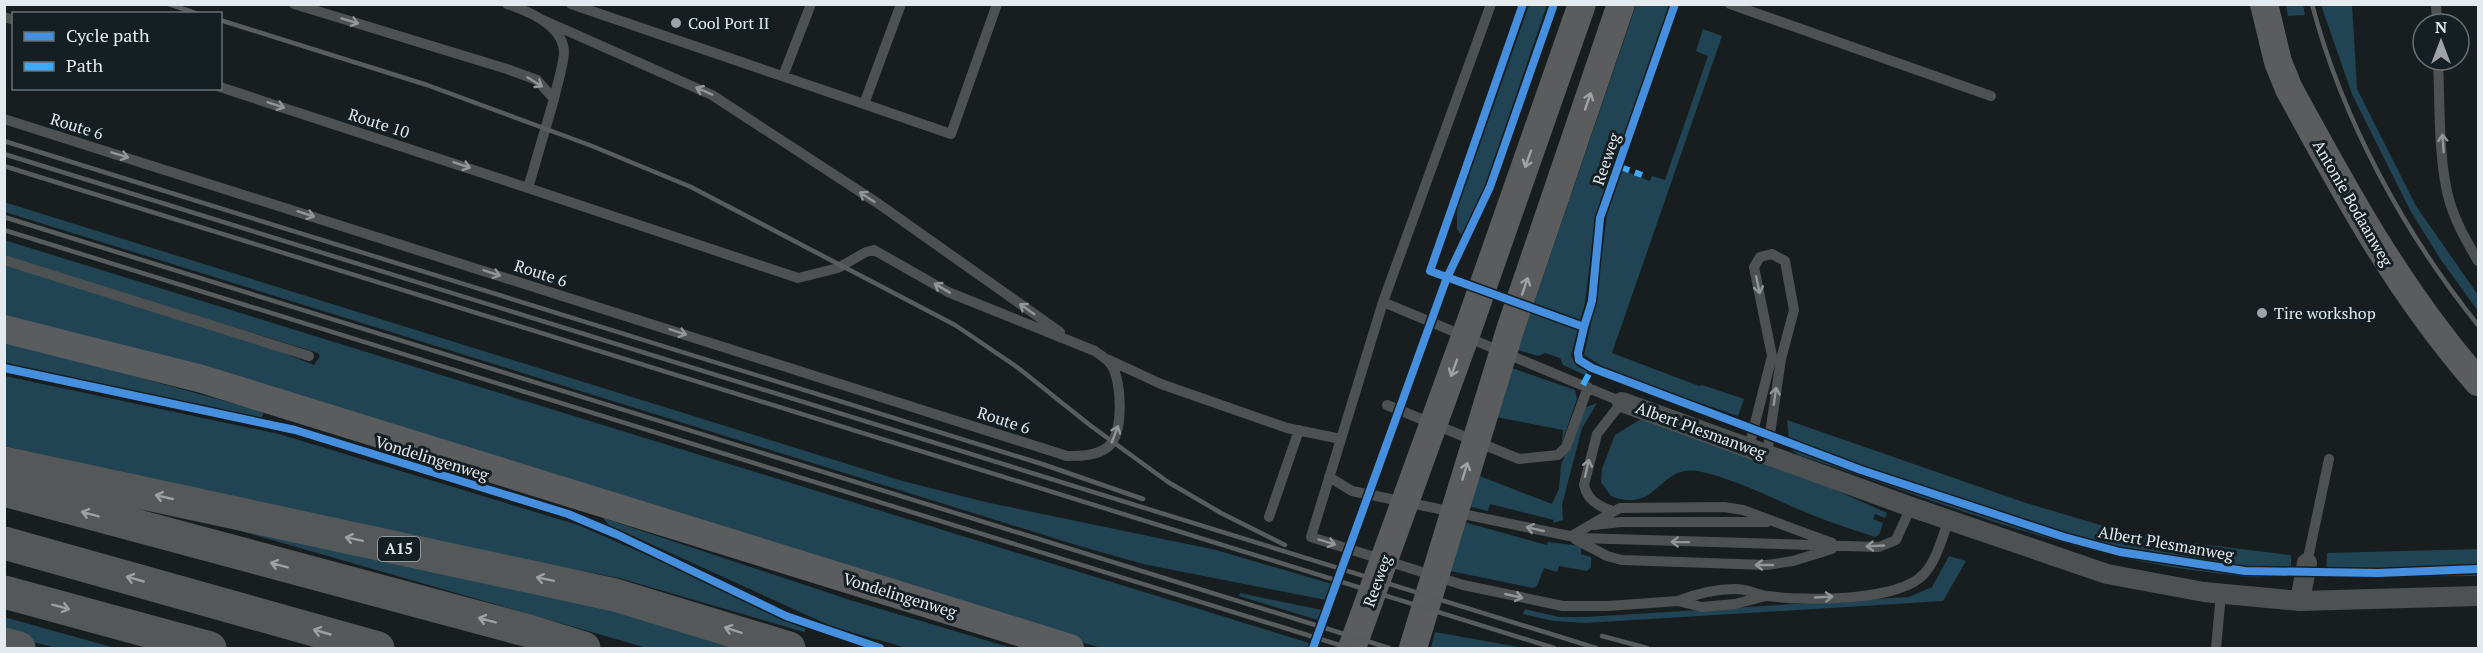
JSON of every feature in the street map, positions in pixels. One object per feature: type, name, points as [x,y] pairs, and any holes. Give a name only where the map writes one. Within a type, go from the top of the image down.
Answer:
[{"type":"highway","name":"A15","points":[[4,463],[615,595],[789,648]]},
{"type":"highway","points":[[4,490],[529,631],[584,648]]},
{"type":"highway","points":[[4,543],[378,648]]},
{"type":"highway","points":[[4,592],[210,648]]},
{"type":"highway","points":[[4,645],[19,648]]},
{"type":"main road","name":"Reeweg","points":[[1352,648],[1470,326],[1582,4]]},
{"type":"main road","points":[[1413,648],[1509,330],[1621,4]]},
{"type":"main road","name":"Antonie Bodaanweg","points":[[2264,4],[2278,62],[2289,89],[2376,246],[2430,322],[2478,382]]},
{"type":"main road","name":"Vondelingenweg","points":[[4,329],[202,379],[1070,648]]},
{"type":"street","name":"Albert Plesmanweg","points":[[1622,402],[1911,507],[2107,574],[2221,594],[2300,601],[2478,596]]},
{"type":"street","points":[[2300,601],[2307,563]]},
{"type":"lane","points":[[294,4],[507,69],[537,81],[554,99]]},
{"type":"lane","points":[[507,4],[712,94],[876,202],[1074,343],[1161,384],[1299,430],[1341,439]]},
{"type":"lane","points":[[571,4],[951,134],[997,4]]},
{"type":"lane","points":[[783,76],[811,4]]},
{"type":"lane","points":[[864,104],[902,4]]},
{"type":"lane","points":[[1491,4],[1383,302],[1311,537],[1462,585],[1541,603],[1587,607],[1678,601],[1702,607],[1736,604],[1766,596]]},
{"type":"lane","points":[[1730,4],[1991,96]]},
{"type":"lane","points":[[528,188],[554,99],[564,52],[560,39],[543,21]]},
{"type":"lane","points":[[2439,72],[2445,176],[2449,201],[2458,224],[2478,261]]},
{"type":"lane","name":"Route 10","points":[[222,88],[798,278],[838,268],[874,250],[948,292],[1074,343]]},
{"type":"lane","name":"Route 6","points":[[4,118],[1067,456],[1099,452],[1118,435],[1118,384],[1107,359]]},
{"type":"lane","points":[[1772,254],[1785,261],[1794,310],[1758,451],[1772,356],[1754,267],[1760,257],[1772,254]]},
{"type":"lane","points":[[4,260],[309,356]]},
{"type":"lane","points":[[1383,302],[1622,402],[1597,434],[1584,484],[1586,491],[1596,504],[1613,511]]},
{"type":"lane","points":[[1387,405],[1519,459],[1558,455],[1566,447],[1588,387]]},
{"type":"lane","points":[[1269,517],[1299,430]]},
{"type":"lane","points":[[2307,563],[2329,459]]},
{"type":"lane","points":[[1329,477],[1352,491],[1569,536],[1634,541],[1888,545],[1903,530],[1911,507]]},
{"type":"lane","points":[[1569,536],[1591,526],[1613,511],[1625,507],[1724,507],[1776,522],[1840,546]]},
{"type":"lane","points":[[1678,601],[1701,591],[1739,589],[1766,596],[1823,598],[1902,589],[1924,574],[1949,520]]},
{"type":"lane","points":[[1591,526],[1621,522],[1776,522]]},
{"type":"lane","points":[[1569,536],[1607,556],[1622,560],[1767,566],[1793,561],[1840,546]]},
{"type":"lane","points":[[2216,648],[2221,594]]},
{"type":"shaded area","points":[[1529,5],[1547,5],[1481,198],[1462,236],[1457,229],[1457,209]]},
{"type":"shaded area","points":[[1636,5],[1669,5],[1595,220],[1585,303],[1580,320],[1534,303]]},
{"type":"shaded area","points":[[2286,5],[2303,5],[2305,15],[2288,16]]},
{"type":"shaded area","points":[[2321,5],[2352,5],[2357,89],[2416,206],[2478,295],[2478,311],[2441,260],[2410,210],[2352,94]]},
{"type":"shaded area","points":[[1703,29],[1722,36],[1612,353],[1699,386],[1744,399],[1738,416],[1615,374],[1584,355],[1596,300],[1607,214],[1622,170],[1650,181],[1652,176],[1665,180],[1708,56],[1696,51]]},
{"type":"shaded area","points":[[4,202],[899,480],[985,502],[1216,550],[1332,584],[1326,600],[1143,564],[1076,545],[5,212]]},
{"type":"shaded area","points":[[4,240],[1309,643],[1307,648],[1101,648],[5,317],[5,263],[266,346],[314,365],[320,356],[318,353],[5,257]]},
{"type":"shaded area","points":[[1531,311],[1578,329],[1571,356],[1578,367],[1588,371],[1585,375],[1563,365],[1560,358],[1545,353],[1538,356],[1518,350]]},
{"type":"shaded area","points":[[4,340],[264,412],[261,419],[5,365]]},
{"type":"shaded area","points":[[1512,368],[1575,390],[1577,399],[1562,442],[1563,430],[1496,417]]},
{"type":"shaded area","points":[[5,376],[279,434],[578,525],[716,585],[806,629],[804,632],[619,578],[423,540],[5,446]]},
{"type":"shaded area","points":[[1597,403],[1582,428],[1562,505],[1563,520],[1553,523],[1554,520],[1490,504],[1488,511],[1468,506],[1477,475],[1552,504],[1559,489],[1561,465],[1584,408]]},
{"type":"shaded area","points":[[1641,419],[1806,477],[1887,513],[1885,518],[1875,514],[1873,519],[1883,523],[1879,535],[1875,537],[1831,522],[1738,483],[1697,471],[1684,471],[1674,475],[1648,495],[1638,499],[1626,500],[1611,496],[1601,482],[1602,469],[1615,435]]},
{"type":"shaded area","points":[[1787,420],[2026,503],[2117,530],[2168,540],[2291,555],[2291,571],[2273,576],[2244,577],[2161,565],[2108,554],[2004,525],[1799,455],[1790,449]]},
{"type":"shaded area","points":[[603,518],[850,600],[1012,648],[907,648],[833,627],[609,525]]},
{"type":"shaded area","points":[[206,521],[570,599],[751,648],[647,648]]},
{"type":"shaded area","points":[[1464,522],[1547,545],[1548,542],[1581,546],[1581,554],[1591,557],[1591,567],[1587,571],[1559,566],[1557,572],[1544,568],[1537,586],[1533,588],[1450,571]]},
{"type":"shaded area","points":[[2478,549],[2478,576],[2326,577],[2327,553]]},
{"type":"shaded area","points":[[1949,556],[1966,561],[1943,601],[1585,623],[1553,621],[1523,614],[1525,609],[1559,617],[1586,617],[1909,597],[1932,587]]},
{"type":"shaded area","points":[[1240,593],[1322,610],[1318,620],[1239,596]]},
{"type":"shaded area","points":[[4,617],[115,648],[57,648],[5,635]]},
{"type":"shaded area","points":[[1435,632],[1524,648],[1431,648]]},
{"type":"railway","points":[[169,4],[192,12]]},
{"type":"railway","points":[[2312,4],[2340,90],[2378,173],[2425,252],[2478,325]]},
{"type":"railway","points":[[222,21],[427,85],[592,146],[691,187],[955,325],[1017,367],[1091,426],[1168,482],[1221,513],[1285,545]]},
{"type":"railway","points":[[4,141],[1042,464],[1143,499]]},
{"type":"railway","points":[[4,154],[1596,648]]},
{"type":"railway","points":[[4,166],[1554,648]]},
{"type":"railway","points":[[4,217],[1389,648]]},
{"type":"railway","points":[[4,230],[1349,648]]},
{"type":"railway","points":[[1602,636],[1647,648]]},
{"type":"marked path","points":[[1618,166],[1642,175]]},
{"type":"marked path","points":[[1583,385],[1592,368]]},
{"type":"cycle path","points":[[1523,4],[1430,271],[1584,327],[1578,353],[1579,360],[1592,368],[1861,470],[2064,537],[2120,552],[2245,571],[2378,573],[2478,569]]},
{"type":"cycle path","points":[[1313,648],[1446,280],[1490,187],[1554,4]]},
{"type":"cycle path","points":[[1584,327],[1592,301],[1600,218],[1675,4]]},
{"type":"cycle path","points":[[4,368],[295,430],[568,514],[618,535],[786,616],[880,648]]},
{"type":"place","name":"Cool Port II","points":[[676,23]]},
{"type":"place","name":"Tire workshop","points":[[2262,313]]}]
